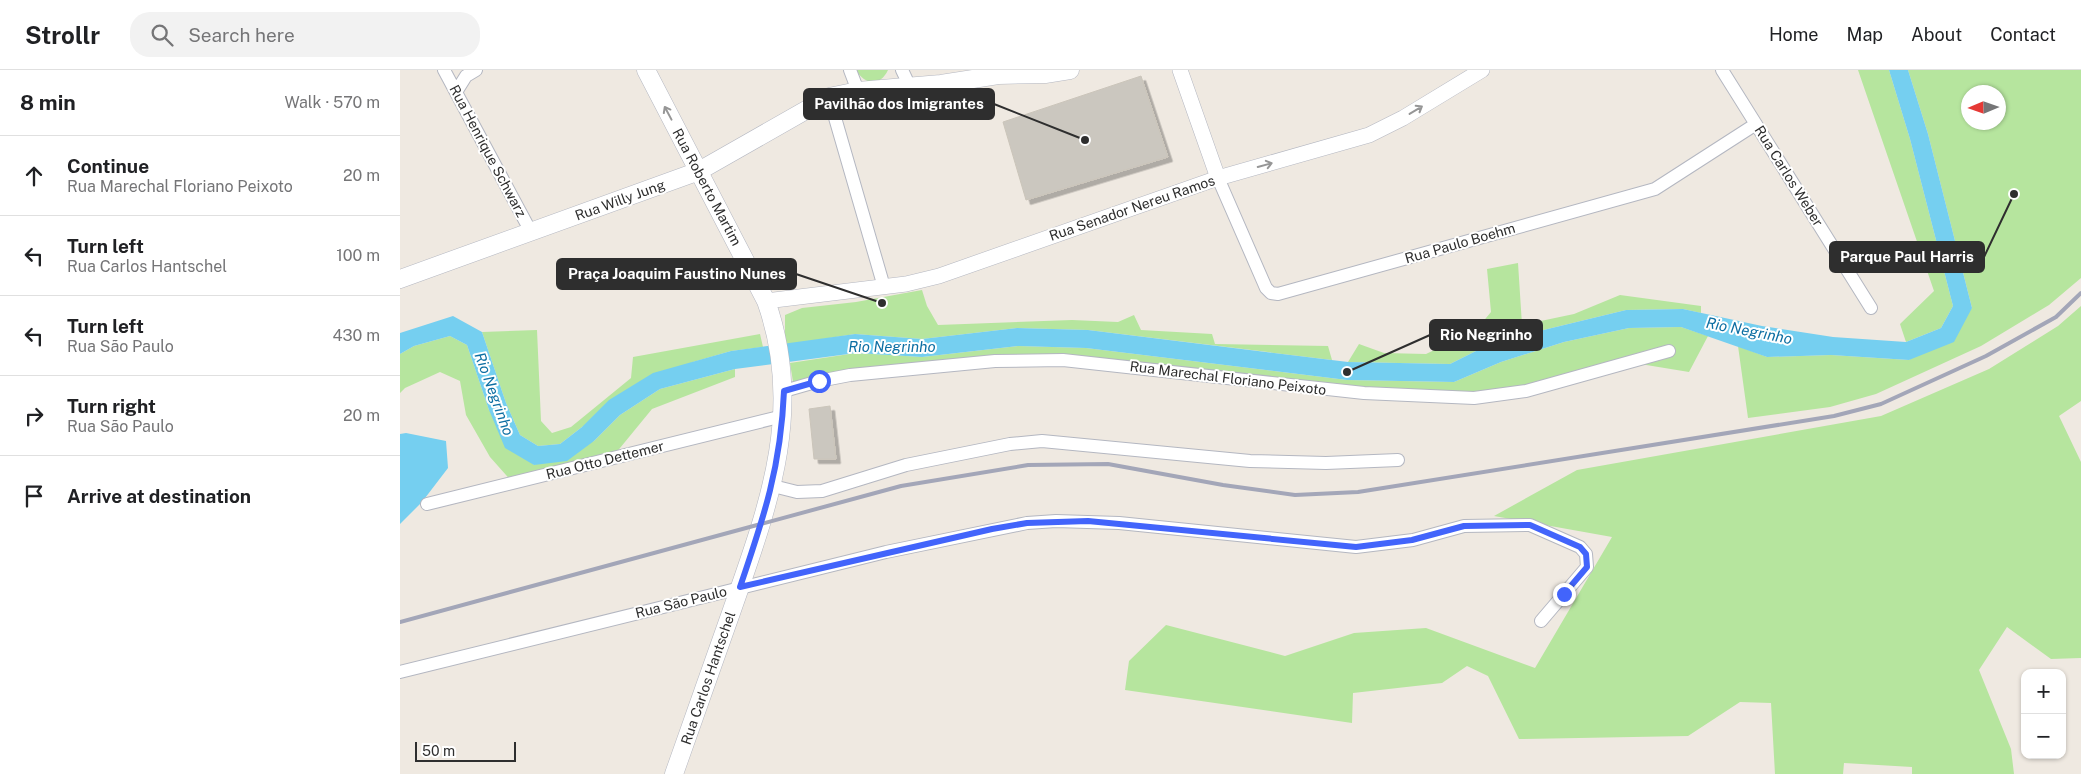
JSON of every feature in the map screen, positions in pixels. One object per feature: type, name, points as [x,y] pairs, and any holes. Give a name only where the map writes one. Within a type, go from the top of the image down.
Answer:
[{"type":"main road","name":"Rua Roberto Martim","points":[[646,70],[766,301],[776,332],[783,384]]},
{"type":"main road","name":"Rua Willy Jung","points":[[400,279],[699,171],[828,97],[858,90],[910,87],[1005,72],[1045,74],[1070,70]]},
{"type":"main road","name":"Rua Carlos Hantschel","points":[[674,774],[740,587],[773,486],[783,416],[783,384]]},
{"type":"street","name":"Rua Henrique Schwarz","points":[[444,70],[531,232]]},
{"type":"street","points":[[456,92],[466,76],[476,70]]},
{"type":"street","points":[[850,70],[858,90]]},
{"type":"street","points":[[902,70],[910,87]]},
{"type":"street","points":[[1180,70],[1218,178]]},
{"type":"street","name":"Rua Senador Nereu Ramos","points":[[766,301],[884,287],[940,276],[1218,178],[1369,135],[1403,118],[1482,70]]},
{"type":"street","name":"Rua Carlos Weber","points":[[1722,70],[1871,308]]},
{"type":"street","points":[[828,97],[884,287]]},
{"type":"street","name":"Rua Paulo Boehm","points":[[1218,178],[1266,288],[1271,293],[1278,294],[1655,189],[1756,124]]},
{"type":"street","name":"Rua Marechal Floriano Peixoto","points":[[783,384],[850,375],[994,361],[1063,360],[1364,394],[1474,398],[1526,391],[1669,351]]},
{"type":"street","name":"Rua Otto Dettemer","points":[[427,504],[783,416]]},
{"type":"street","points":[[773,486],[797,492],[822,491],[906,465],[1010,444],[1042,441],[1072,442],[1250,461],[1326,463],[1398,460]]},
{"type":"street","name":"Rua São Paulo","points":[[400,672],[740,587],[979,532],[1027,523],[1056,521],[1120,523],[1356,547],[1412,540],[1464,526],[1530,525],[1580,547],[1586,554],[1587,567],[1541,621]]},
{"type":"green space","points":[[856,70],[888,70],[881,79],[872,82],[864,79]]},
{"type":"green space","points":[[1858,70],[1889,70],[1910,139],[1953,306],[1941,328],[1906,342],[1900,324],[1934,291]]},
{"type":"green space","points":[[1908,70],[2081,70],[2081,278],[2049,305],[1981,346],[1876,394],[1830,407],[1748,418],[1738,346],[1767,357],[1831,355],[1909,360],[1972,308],[1928,134]]},
{"type":"green space","points":[[1518,263],[1522,325],[1574,314],[1620,295],[1701,306],[1701,313],[1683,309],[1626,310],[1494,342],[1450,364],[1348,362],[1359,344],[1384,353],[1426,354],[1476,330],[1491,312],[1487,269]]},
{"type":"green space","points":[[922,290],[927,306],[938,325],[1072,320],[1118,322],[1134,315],[1141,330],[1212,334],[1215,344],[1328,346],[1332,360],[1088,330],[1017,328],[922,339],[855,334],[785,345],[785,315],[802,308],[856,302]]},
{"type":"green space","points":[[2081,306],[2081,401],[2059,416],[2081,462],[2081,658],[2051,659],[2007,627],[1979,670],[2011,749],[2014,774],[1912,774],[1912,767],[1844,763],[1843,774],[1775,774],[1771,703],[1740,702],[1688,736],[1519,739],[1488,676],[1467,666],[1442,683],[1353,693],[1352,723],[1125,690],[1129,661],[1166,625],[1285,656],[1354,633],[1426,628],[1535,668],[1612,537],[1494,516],[1577,470],[1881,416],[1989,369],[2058,326]]},
{"type":"green space","points":[[1681,327],[1708,336],[1689,372],[1628,362],[1474,398],[995,361],[794,388],[790,363],[856,353],[922,357],[1018,346],[1086,348],[1347,380],[1454,382],[1501,362],[1564,342],[1629,328]]},
{"type":"green space","points":[[537,330],[541,421],[552,433],[571,427],[631,378],[633,357],[760,334],[763,347],[731,351],[693,362],[582,427],[560,444],[538,446],[520,435],[506,403],[482,332]]},
{"type":"green space","points":[[450,336],[467,345],[489,410],[534,465],[594,441],[620,415],[660,389],[735,369],[735,377],[652,409],[611,459],[513,483],[490,457],[466,415],[460,381],[440,372],[405,388],[400,393],[400,354],[414,346]]},
{"type":"water","points":[[1889,70],[1908,70],[1928,134],[1972,308],[1954,342],[1909,360],[1831,355],[1767,357],[1681,327],[1629,328],[1564,342],[1501,362],[1454,382],[1347,380],[1086,348],[1018,346],[922,357],[856,353],[735,369],[660,389],[620,415],[594,441],[567,461],[534,465],[505,448],[489,410],[467,345],[450,336],[414,346],[400,354],[400,333],[453,316],[482,332],[506,403],[520,435],[538,446],[560,444],[582,427],[609,400],[653,373],[731,351],[855,334],[922,339],[1017,328],[1088,330],[1348,362],[1450,364],[1494,342],[1626,310],[1683,309],[1762,326],[1833,337],[1906,342],[1941,328],[1953,306],[1910,139]]},
{"type":"water","points":[[406,433],[446,441],[448,468],[422,502],[400,524],[400,434]]},
{"type":"building","points":[[1141,76],[1168,157],[1026,200],[1003,122]]},
{"type":"building","points":[[830,406],[836,459],[814,459],[809,409]]},
{"type":"railway","points":[[400,622],[901,486],[1028,465],[1108,464],[1223,485],[1295,495],[1358,492],[1834,416],[1881,404],[1986,356],[2056,317],[2081,293]]},
{"type":"place","name":"Pavilhão dos Imigrantes","points":[[1085,140]]},
{"type":"place","name":"Parque Paul Harris","points":[[2014,194]]},
{"type":"place","name":"Praça Joaquim Faustino Nunes","points":[[882,303]]},
{"type":"place","name":"Rio Negrinho","points":[[1347,372]]},
{"type":"route","points":[[819,381],[784,391],[781,440],[773,486],[740,587],[992,529],[1027,523],[1088,521],[1356,547],[1412,540],[1464,526],[1530,525],[1580,547],[1586,554],[1587,567],[1564,594]]}]
